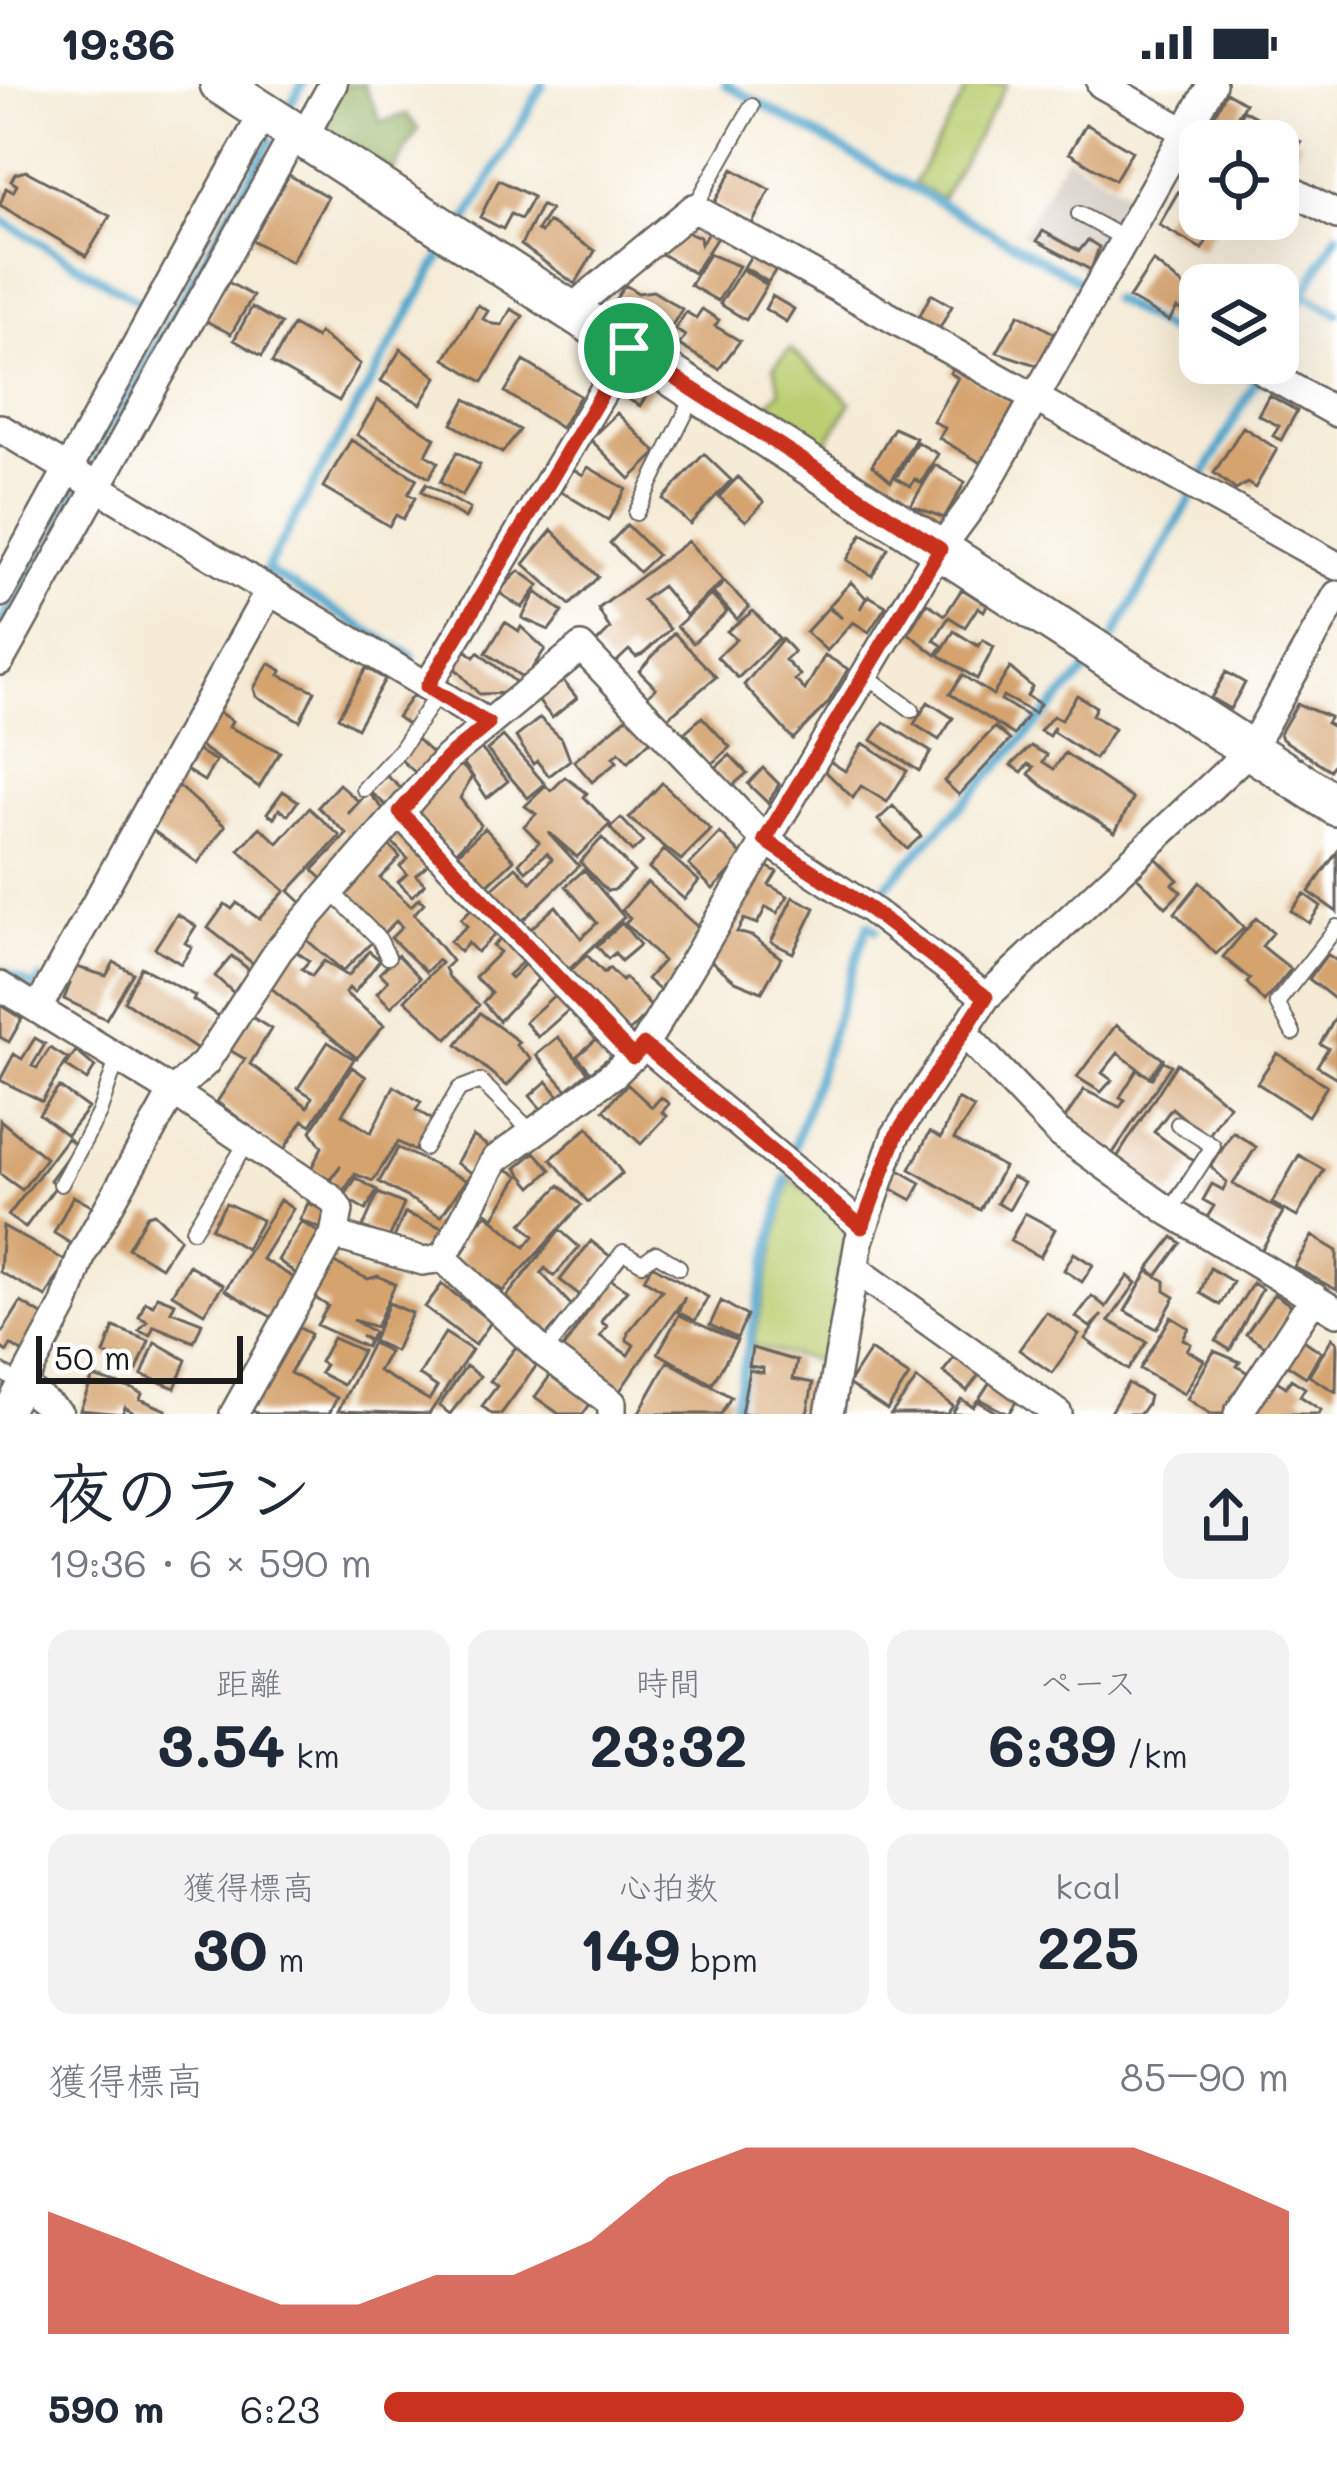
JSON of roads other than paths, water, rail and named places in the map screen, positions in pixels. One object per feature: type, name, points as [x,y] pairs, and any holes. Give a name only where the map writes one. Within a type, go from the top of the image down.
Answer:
[{"type":"street","points":[[220,84],[278,115],[570,310],[1337,806]]},
{"type":"street","points":[[0,593],[278,115],[333,84]]},
{"type":"street","points":[[1101,84],[1179,128]]},
{"type":"street","points":[[1200,120],[1212,84]]},
{"type":"street","points":[[0,661],[97,486],[278,115]]},
{"type":"street","points":[[334,1235],[423,1262],[442,1258],[495,1160],[639,1051],[940,549],[982,492],[1124,239],[1179,158]]},
{"type":"street","points":[[1299,194],[1337,215]]},
{"type":"street","points":[[570,310],[694,208],[1337,566]]},
{"type":"street","points":[[432,690],[629,348]]},
{"type":"street","points":[[1286,384],[1337,413]]},
{"type":"street","points":[[0,428],[488,724]]},
{"type":"street","points":[[39,1006],[269,591]]},
{"type":"street","points":[[829,1414],[862,1227],[896,1136],[986,997],[1250,750],[1337,595]]},
{"type":"street","points":[[6,1414],[12,1378],[64,1306],[82,1254],[173,1092],[205,1063],[279,950],[447,758],[581,647],[765,840],[871,910],[986,997]]},
{"type":"street","points":[[400,812],[639,1051],[862,1227]]},
{"type":"street","points":[[0,986],[39,1006],[332,1199],[338,1210],[334,1235],[234,1414]]},
{"type":"street","points":[[963,1032],[1058,1132],[1171,1212],[1326,1305],[1238,1414]]},
{"type":"street","points":[[442,1258],[544,1353],[612,1403],[612,1414]]},
{"type":"street","points":[[854,1268],[1058,1414]]},
{"type":"street","points":[[12,1378],[59,1414]]},
{"type":"lane","points":[[694,208],[752,106]]},
{"type":"lane","points":[[1079,214],[1124,239]]},
{"type":"lane","points":[[636,513],[697,392]]},
{"type":"lane","points":[[864,674],[912,710]]},
{"type":"lane","points":[[364,789],[400,750],[432,690]]},
{"type":"lane","points":[[331,891],[380,939],[388,957]]},
{"type":"lane","points":[[1293,1033],[1277,1003],[1337,927]]},
{"type":"lane","points":[[61,1184],[99,1113],[118,1057]]},
{"type":"lane","points":[[424,1148],[459,1089],[480,1081],[533,1133]]},
{"type":"lane","points":[[1171,1212],[1213,1146],[1178,1124]]},
{"type":"lane","points":[[194,1230],[247,1142]]},
{"type":"lane","points":[[544,1353],[623,1252],[642,1263],[656,1252],[679,1267]]},
{"type":"waterway","points":[[291,104],[302,84]]},
{"type":"waterway","points":[[467,220],[543,84]]},
{"type":"waterway","points":[[725,84],[1085,284]]},
{"type":"waterway","points":[[93,458],[271,140]]},
{"type":"waterway","points":[[0,219],[141,303]]},
{"type":"waterway","points":[[1299,303],[1337,234]]},
{"type":"waterway","points":[[413,657],[266,570],[443,252]]},
{"type":"waterway","points":[[1304,294],[1337,313]]},
{"type":"waterway","points":[[1112,299],[1179,336]]},
{"type":"waterway","points":[[1202,479],[1254,384]]},
{"type":"waterway","points":[[0,625],[76,489]]},
{"type":"waterway","points":[[1114,637],[1193,494]]},
{"type":"waterway","points":[[878,895],[1087,670]]},
{"type":"waterway","points":[[792,1153],[868,924],[876,930]]},
{"type":"waterway","points":[[0,970],[35,987],[40,979]]},
{"type":"waterway","points":[[733,1414],[786,1178]]}]
